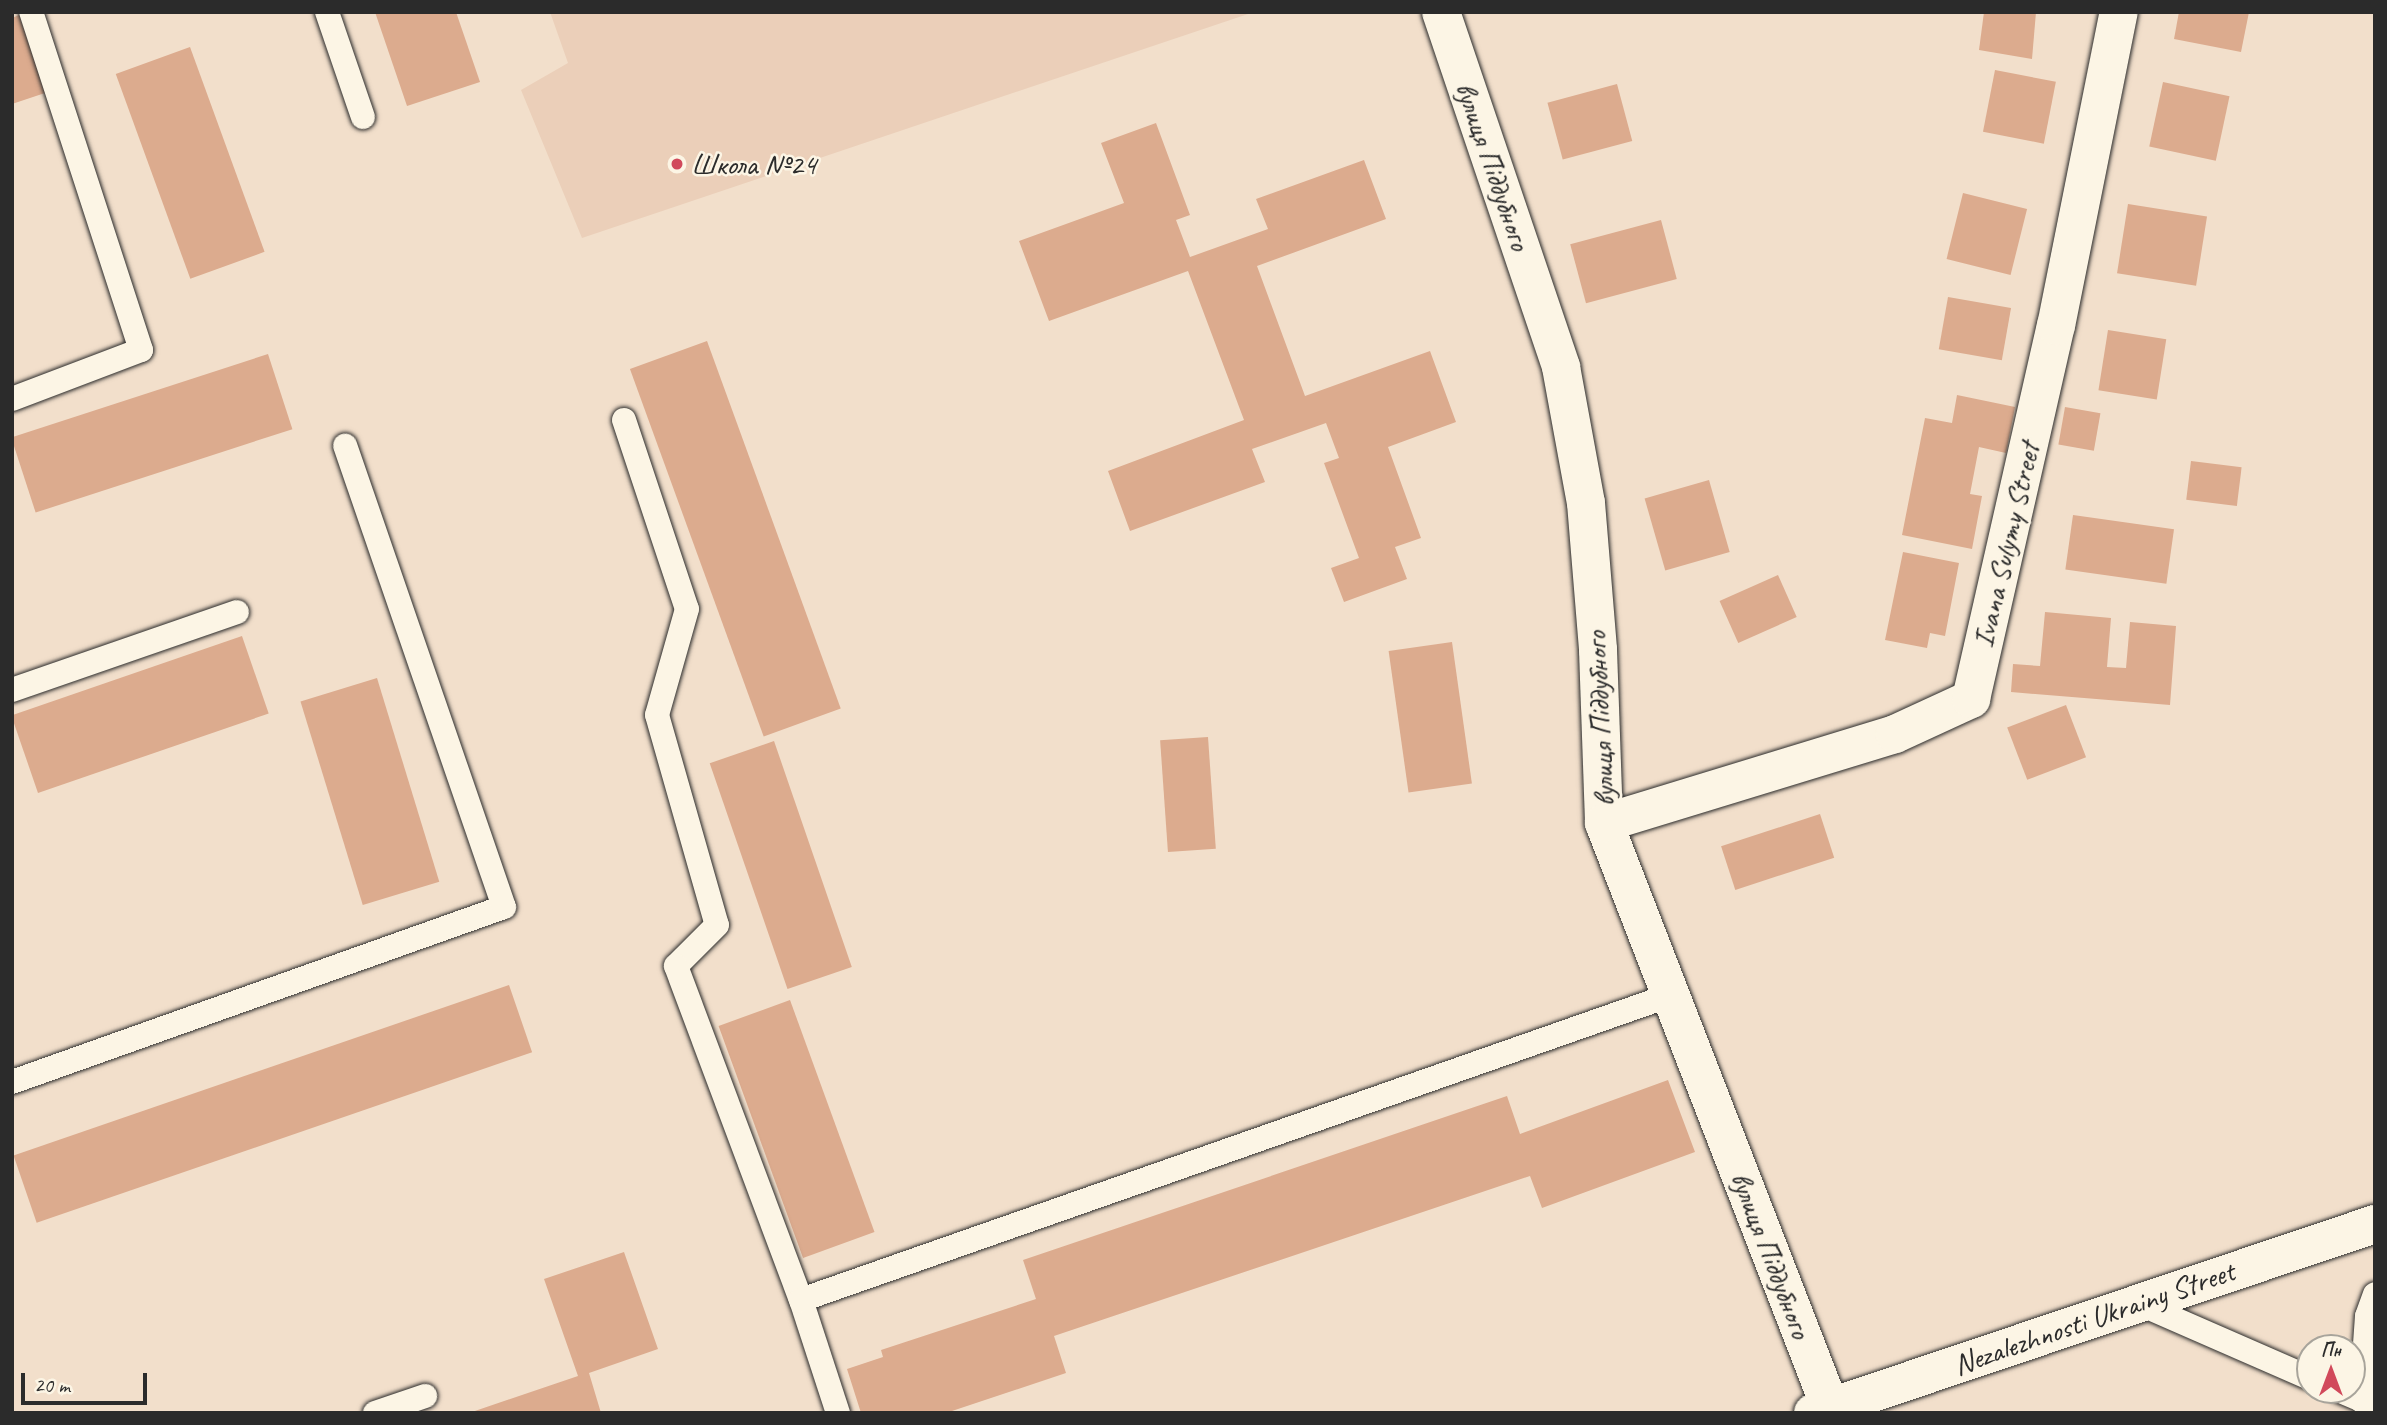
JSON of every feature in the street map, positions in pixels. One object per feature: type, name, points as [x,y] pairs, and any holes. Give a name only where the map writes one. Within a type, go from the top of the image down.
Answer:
[{"type":"street","name":"вулиця Піддубного","points":[[1441,12],[1561,367],[1586,503],[1598,650],[1604,824],[1671,995],[1821,1410]]},
{"type":"street","name":"Ivana Sulymy Street","points":[[1604,824],[1895,734],[1971,699],[2056,326],[2119,12]]},
{"type":"street","name":"Nezalezhnosti Ukrainy Street","points":[[1821,1410],[2375,1224]]},
{"type":"lane","points":[[12,398],[141,350],[31,12]]},
{"type":"lane","points":[[327,12],[363,117]]},
{"type":"lane","points":[[624,421],[687,609],[657,715],[717,925],[676,966],[801,1300],[838,1413]]},
{"type":"lane","points":[[12,1082],[504,907],[345,446]]},
{"type":"lane","points":[[12,690],[237,612]]},
{"type":"lane","points":[[801,1300],[1671,995]]},
{"type":"lane","points":[[2368,1406],[2367,1317],[2375,1294]]},
{"type":"lane","points":[[2138,1303],[2296,1372]]},
{"type":"lane","points":[[375,1413],[425,1396]]},
{"type":"shaded area","name":"Школа №24","points":[[550,12],[1254,12],[582,238],[521,90],[568,63]]},
{"type":"building","points":[[375,12],[456,12],[480,82],[407,106]]},
{"type":"building","points":[[1984,12],[2036,12],[2032,59],[1979,50]]},
{"type":"building","points":[[2179,12],[2249,12],[2241,52],[2174,39]]},
{"type":"building","points":[[19,15],[45,93],[12,104],[12,18]]},
{"type":"building","points":[[190,47],[265,252],[190,279],[116,74]]},
{"type":"building","points":[[1995,70],[2056,82],[2044,144],[1983,132]]},
{"type":"building","points":[[2163,82],[2230,96],[2216,161],[2149,147]]},
{"type":"building","points":[[1617,84],[1632,141],[1563,160],[1547,103]]},
{"type":"building","points":[[1156,123],[1190,215],[1176,220],[1190,257],[1268,229],[1256,199],[1364,160],[1386,219],[1257,266],[1305,396],[1430,351],[1456,422],[1388,447],[1421,538],[1395,547],[1407,579],[1344,602],[1331,568],[1359,558],[1324,463],[1339,458],[1326,423],[1252,449],[1265,482],[1130,531],[1108,471],[1244,420],[1188,271],[1049,321],[1019,241],[1124,203],[1101,143]]},
{"type":"building","points":[[1963,193],[2027,209],[2011,275],[1947,259]]},
{"type":"building","points":[[2128,204],[2207,217],[2196,286],[2117,273]]},
{"type":"building","points":[[1661,220],[1677,279],[1586,303],[1570,244]]},
{"type":"building","points":[[1948,297],[2011,308],[2002,360],[1939,349]]},
{"type":"building","points":[[2108,330],[2166,339],[2157,399],[2098,390]]},
{"type":"building","points":[[707,341],[841,708],[764,736],[630,369]]},
{"type":"building","points":[[268,354],[292,429],[36,513],[12,437]]},
{"type":"building","points":[[1957,395],[2015,407],[2006,453],[1979,447],[1970,494],[1982,496],[1972,549],[1902,535],[1925,418],[1952,423]]},
{"type":"building","points":[[2065,407],[2100,413],[2094,451],[2058,444]]},
{"type":"building","points":[[2191,461],[2242,467],[2237,506],[2186,500]]},
{"type":"building","points":[[1709,480],[1730,552],[1665,571],[1645,498]]},
{"type":"building","points":[[2073,515],[2174,529],[2166,584],[2065,569]]},
{"type":"building","points":[[1903,552],[1959,563],[1945,636],[1930,633],[1927,648],[1885,640]]},
{"type":"building","points":[[1778,575],[1797,617],[1738,643],[1720,601]]},
{"type":"building","points":[[2045,612],[2111,618],[2107,667],[2126,668],[2130,622],[2176,626],[2170,705],[2011,692],[2013,664],[2040,666]]},
{"type":"building","points":[[242,636],[269,714],[38,793],[12,715]]},
{"type":"building","points":[[1452,642],[1472,784],[1409,793],[1389,651]]},
{"type":"building","points":[[377,678],[439,882],[363,905],[300,701]]},
{"type":"building","points":[[2066,705],[2086,757],[2027,780],[2007,728]]},
{"type":"building","points":[[1208,737],[1216,849],[1168,852],[1160,740]]},
{"type":"building","points":[[774,741],[852,967],[788,989],[710,763]]},
{"type":"building","points":[[1820,814],[1834,858],[1735,890],[1721,846]]},
{"type":"building","points":[[509,985],[532,1052],[37,1223],[14,1156]]},
{"type":"building","points":[[790,1000],[874,1232],[803,1258],[719,1026]]},
{"type":"building","points":[[1668,1080],[1695,1152],[1542,1208],[1530,1176],[1054,1336],[1066,1373],[946,1413],[861,1413],[847,1369],[883,1357],[881,1350],[1036,1299],[1023,1260],[1507,1096],[1520,1134]]},
{"type":"building","points":[[624,1252],[658,1349],[589,1373],[601,1413],[469,1413],[578,1376],[544,1279]]},
{"type":"place","name":"Школа №24","points":[[677,164]]}]
